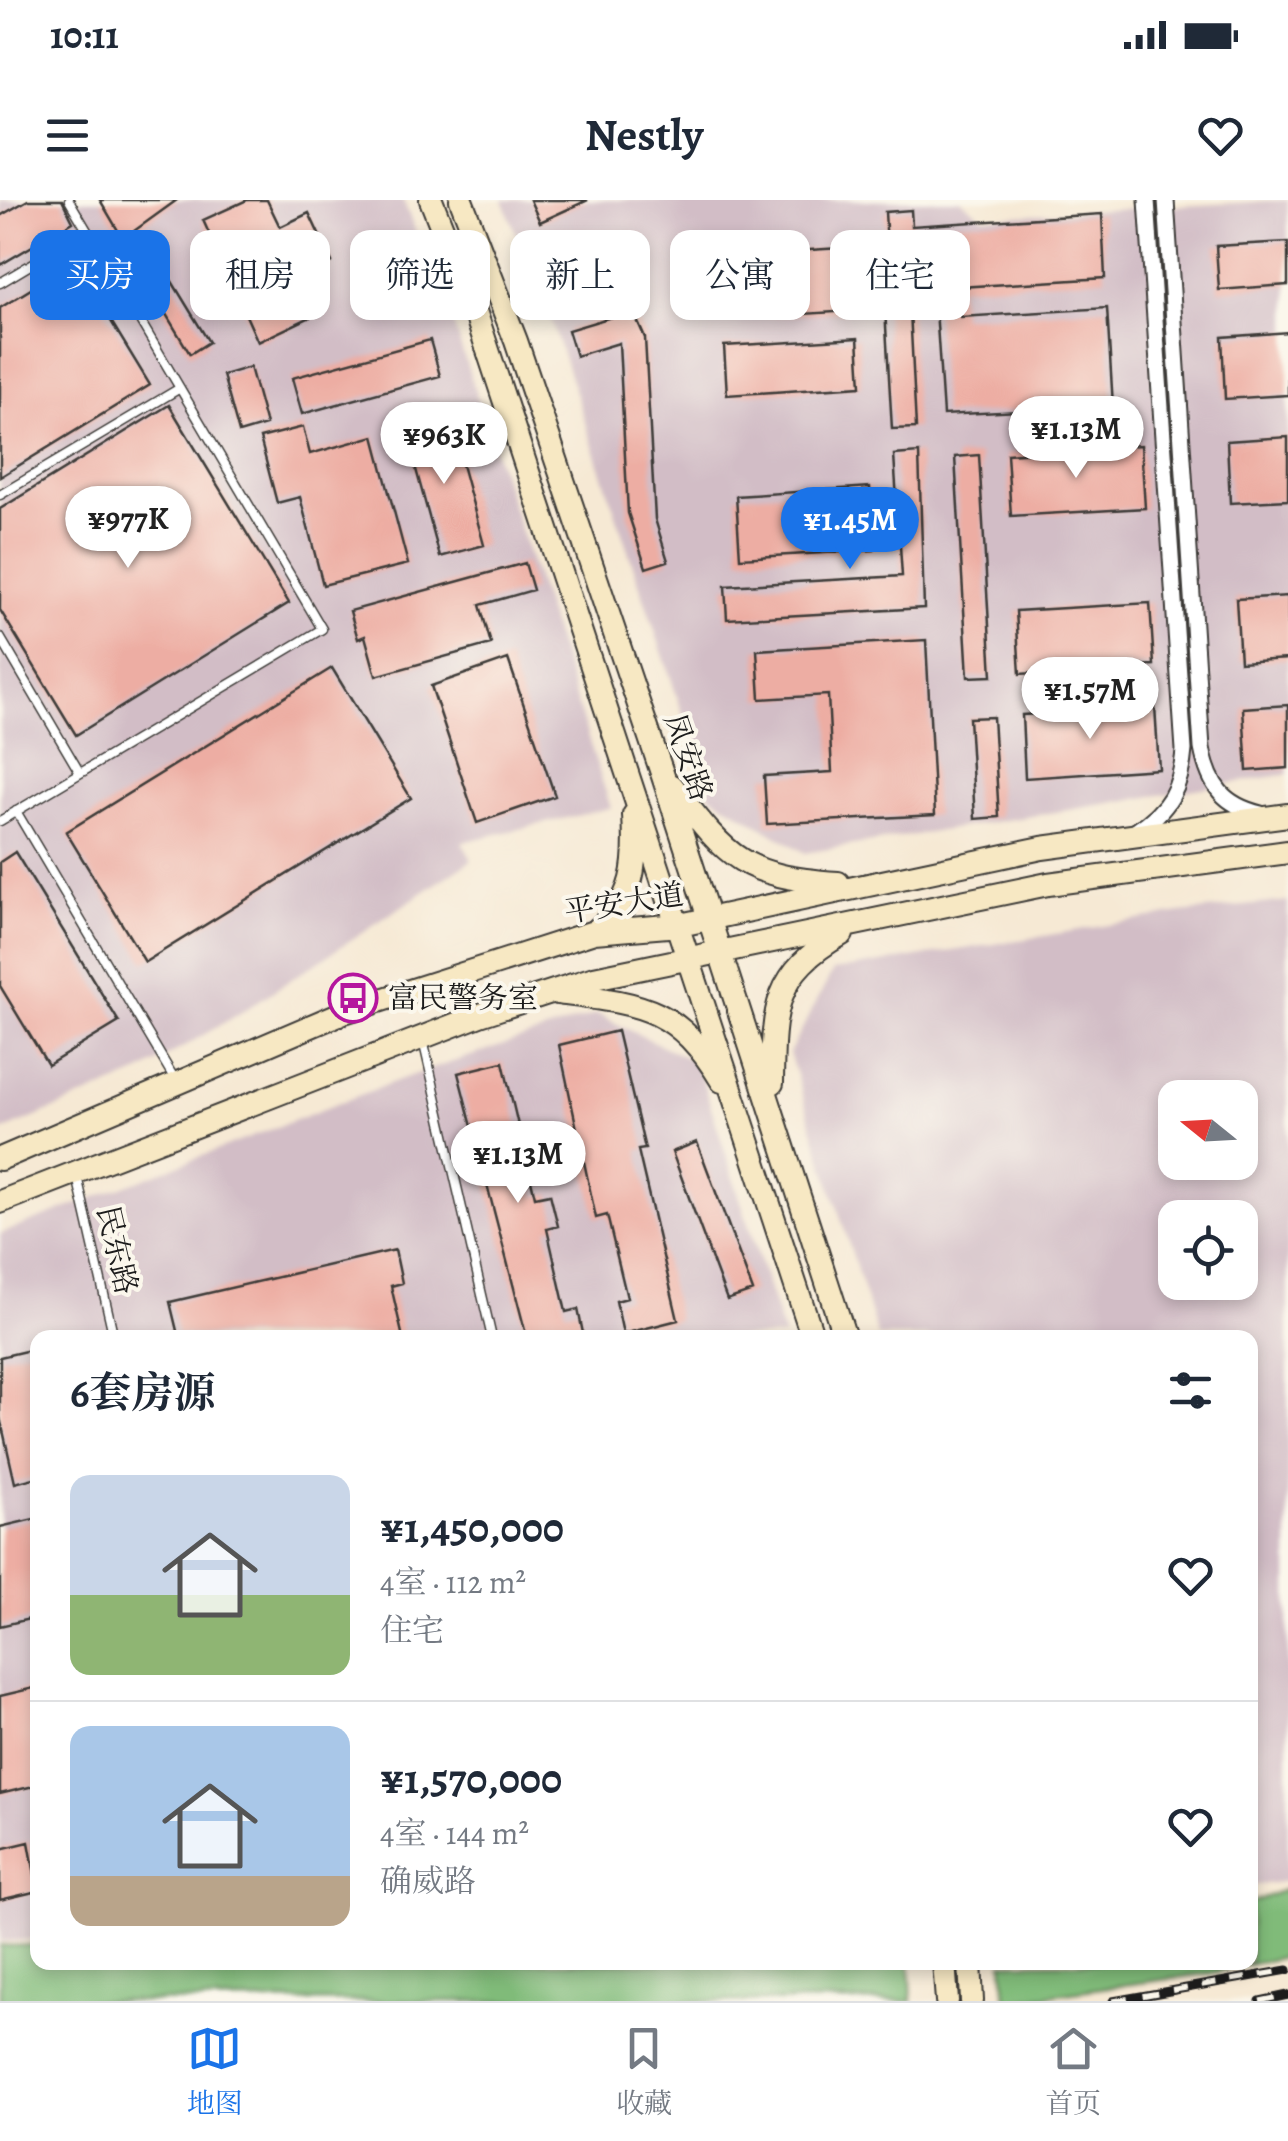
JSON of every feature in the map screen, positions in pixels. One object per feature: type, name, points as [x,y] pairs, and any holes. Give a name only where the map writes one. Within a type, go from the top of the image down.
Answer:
[{"type":"street","name":"凤安路","points":[[431,200],[475,310],[692,960],[810,1330]]},
{"type":"street","name":"凤安路","points":[[461,200],[516,341],[711,918],[842,1330]]},
{"type":"street","points":[[1130,834],[1156,818],[1172,800],[1182,778],[1184,750],[1147,200]]},
{"type":"street","points":[[1166,200],[1202,748],[1207,774],[1220,795],[1240,809],[1279,816]]},
{"type":"street","points":[[662,774],[720,847],[744,864],[790,880],[866,885]]},
{"type":"street","points":[[594,932],[615,914],[634,878],[631,776]]},
{"type":"street","name":"平安大道","points":[[0,1159],[344,1012],[594,932],[680,925],[1042,848],[1279,816]]},
{"type":"street","points":[[0,1202],[422,1037],[594,978],[1048,884],[1288,852]]},
{"type":"street","points":[[771,1104],[773,1024],[786,984],[813,952],[858,925]]},
{"type":"street","points":[[550,992],[636,1004],[675,1021],[698,1043],[741,1112]]},
{"type":"street","points":[[945,1970],[947,2001]]},
{"type":"street","points":[[970,1970],[972,2001]]},
{"type":"lane","points":[[69,200],[86,230]]},
{"type":"lane","points":[[0,283],[30,265]]},
{"type":"lane","points":[[0,821],[322,629],[139,320]]},
{"type":"lane","points":[[0,495],[180,388]]},
{"type":"lane","points":[[0,637],[80,773]]},
{"type":"lane","points":[[16,811],[177,1084]]},
{"type":"lane","points":[[422,1037],[490,1330]]},
{"type":"lane","name":"民东路","points":[[76,1172],[112,1330]]},
{"type":"shaded area","points":[[0,200],[403,200],[415,230],[350,230],[350,320],[452,320],[611,808],[462,842],[472,860],[237,1015],[136,1075],[0,1132]]},
{"type":"shaded area","points":[[503,200],[961,200],[983,217],[1288,200],[1288,774],[805,853],[710,795],[550,320],[650,320],[650,230],[515,230]]},
{"type":"shaded area","points":[[1288,901],[1288,1881],[1258,1885],[1258,1330],[876,1330],[789,1053],[833,971],[1180,913]]},
{"type":"shaded area","points":[[597,1014],[697,1063],[782,1330],[30,1330],[30,1940],[0,1942],[0,1234],[404,1078]]},
{"type":"green space","points":[[1288,1888],[1288,1956],[1258,1963],[1258,1900]]},
{"type":"green space","points":[[30,1945],[30,1970],[910,1970],[912,2001],[0,2001],[0,1946]]},
{"type":"green space","points":[[1004,1970],[1225,1970],[1212,1973],[1006,2001]]},
{"type":"building","points":[[28,200],[62,200],[73,222],[59,230],[30,230],[30,247],[0,265],[0,216]]},
{"type":"building","points":[[100,200],[177,200],[135,230],[118,230]]},
{"type":"building","points":[[247,200],[267,200],[280,227],[309,213],[317,230],[208,230],[203,220]]},
{"type":"building","points":[[530,200],[588,200],[540,222]]},
{"type":"building","points":[[911,210],[912,226],[1102,214],[1105,278],[970,286],[970,230],[886,230],[885,212]]},
{"type":"building","points":[[1288,242],[1288,285],[1219,290],[1216,246]]},
{"type":"building","points":[[830,249],[830,312],[810,314],[810,250]]},
{"type":"building","points":[[170,278],[190,311],[190,320],[196,320],[209,342],[190,354],[170,320]]},
{"type":"building","points":[[30,290],[30,320],[110,320],[150,385],[0,477],[0,308]]},
{"type":"building","points":[[1107,308],[1113,406],[943,415],[937,320]]},
{"type":"building","points":[[248,320],[304,320],[258,342]]},
{"type":"building","points":[[601,320],[637,320],[645,338],[655,519],[668,561],[646,568],[628,513],[619,343],[576,356],[568,330]]},
{"type":"building","points":[[886,320],[911,320],[916,428],[892,429]]},
{"type":"building","points":[[1288,332],[1288,395],[1225,399],[1222,337]]},
{"type":"building","points":[[858,338],[861,386],[727,395],[724,346]]},
{"type":"building","points":[[430,340],[440,376],[302,414],[292,378]]},
{"type":"building","points":[[250,367],[266,425],[239,433],[223,375]]},
{"type":"building","points":[[169,405],[289,603],[76,735],[0,610],[0,509]]},
{"type":"building","points":[[449,417],[484,545],[440,557],[405,429]]},
{"type":"building","points":[[303,427],[310,454],[374,436],[408,564],[323,585],[300,497],[277,503],[260,438]]},
{"type":"building","points":[[1288,437],[1288,500],[1230,503],[1227,441]]},
{"type":"building","points":[[1141,445],[1145,508],[1011,516],[1007,454]]},
{"type":"building","points":[[919,453],[924,608],[727,619],[725,586],[902,576],[894,455]]},
{"type":"building","points":[[979,455],[992,676],[968,677],[955,457]]},
{"type":"building","points":[[870,487],[874,550],[740,558],[736,496]]},
{"type":"building","points":[[525,563],[533,590],[480,605],[491,644],[376,676],[365,636],[358,639],[350,611]]},
{"type":"building","points":[[1288,596],[1288,659],[1240,662],[1236,599]]},
{"type":"building","points":[[1150,603],[1154,665],[1020,674],[1016,611]]},
{"type":"building","points":[[926,640],[935,815],[767,824],[764,776],[832,772],[828,695],[760,699],[757,650]]},
{"type":"building","points":[[508,659],[555,796],[477,823],[431,686]]},
{"type":"building","points":[[332,668],[411,798],[145,962],[66,832]]},
{"type":"building","points":[[1288,705],[1288,768],[1247,771],[1243,708]]},
{"type":"building","points":[[1155,707],[1159,769],[1025,778],[1022,715]]},
{"type":"building","points":[[993,717],[999,817],[975,819],[969,718]]},
{"type":"building","points":[[15,852],[119,1022],[48,1065],[0,986],[0,862]]},
{"type":"building","points":[[617,1031],[645,1149],[638,1150],[678,1320],[622,1330],[616,1301],[627,1298],[607,1215],[596,1218],[559,1045]]},
{"type":"building","points":[[503,1062],[535,1197],[550,1194],[558,1226],[547,1229],[566,1312],[578,1309],[582,1330],[525,1330],[458,1073]]},
{"type":"building","points":[[697,1142],[753,1291],[727,1300],[672,1152]]},
{"type":"building","points":[[395,1250],[402,1283],[391,1286],[401,1330],[177,1330],[170,1302]]},
{"type":"building","points":[[30,1350],[30,1479],[15,1483],[0,1417],[0,1357]]},
{"type":"building","points":[[30,1520],[30,1619],[0,1626],[0,1527]]},
{"type":"building","points":[[30,1689],[30,1787],[0,1794],[0,1696]]},
{"type":"building","points":[[29,1842],[30,1893],[0,1900],[0,1849]]},
{"type":"railway","points":[[1113,2001],[1288,1970]]},
{"type":"railway","points":[[1260,2001],[1288,1995]]},
{"type":"place","name":"富民警务室","points":[[353,998]]}]
